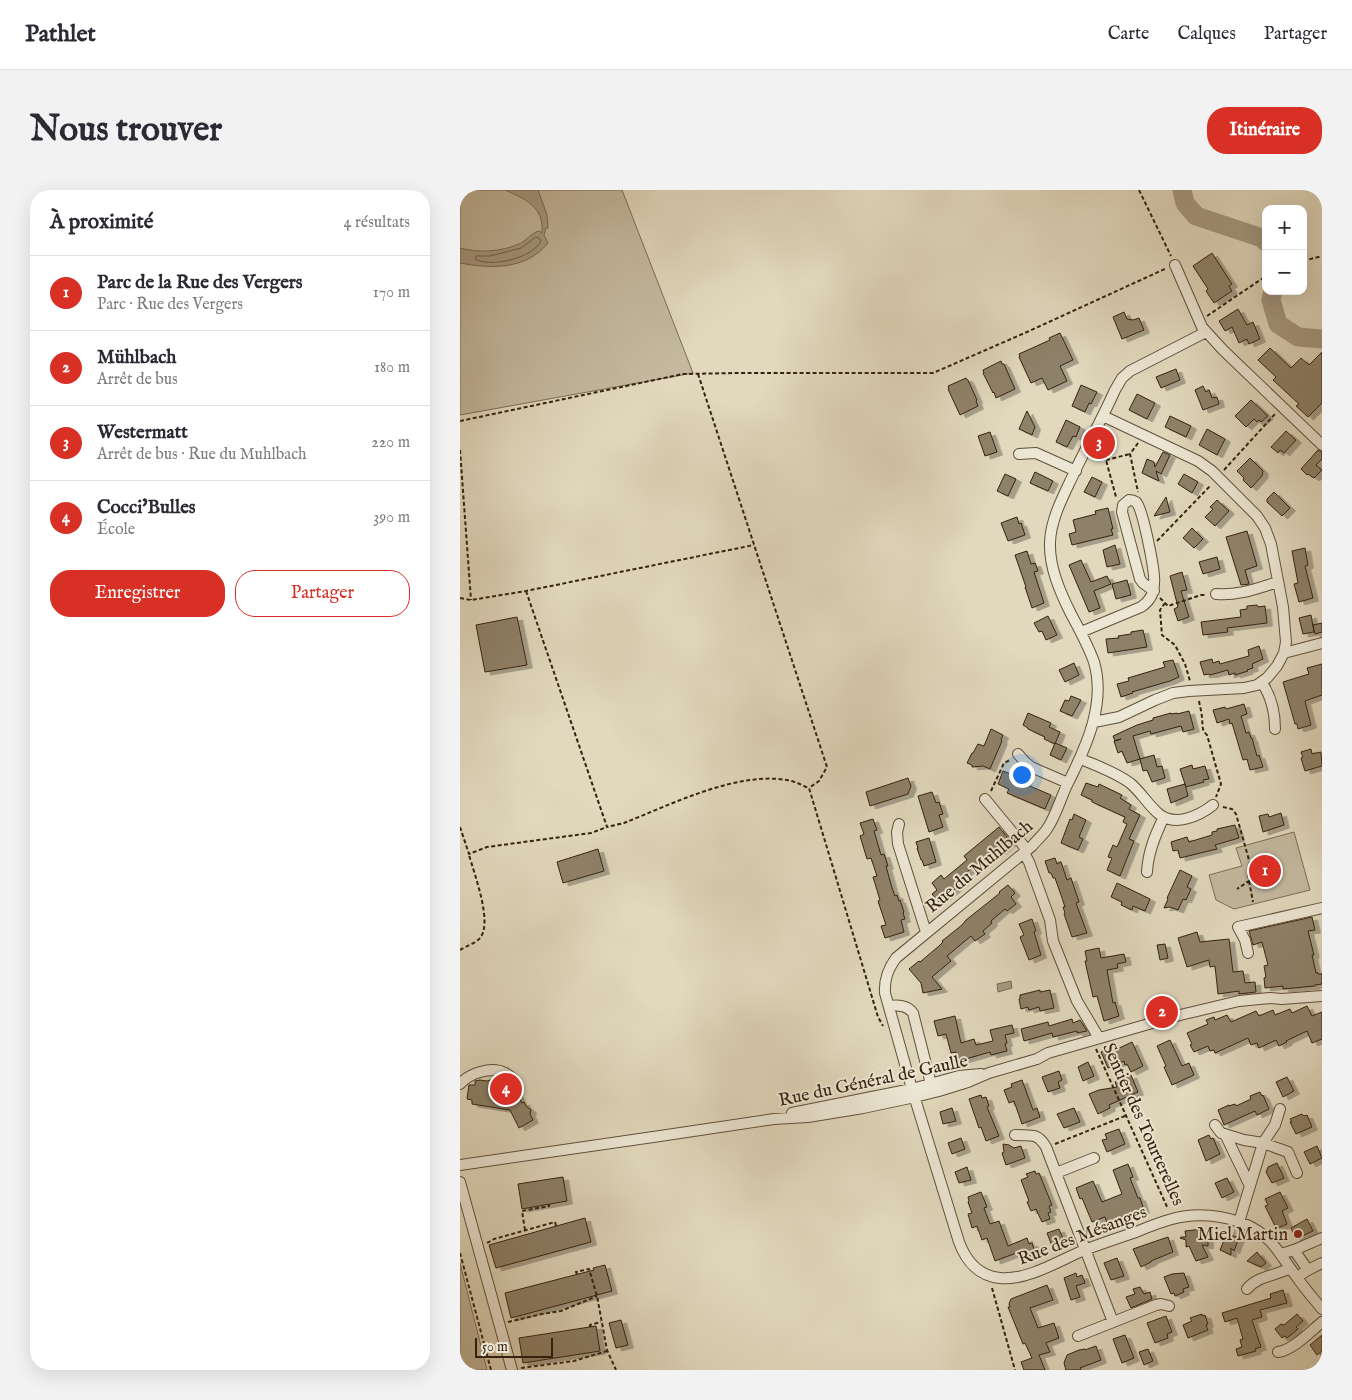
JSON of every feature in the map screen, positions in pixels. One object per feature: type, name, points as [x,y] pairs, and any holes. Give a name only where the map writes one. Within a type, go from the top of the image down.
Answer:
[{"type":"street","points":[[1175,265],[1198,321],[1206,332],[1322,446]]},
{"type":"street","name":"Rue du Muhlbach","points":[[914,1093],[885,993],[884,985],[889,968],[896,958],[1025,851],[1047,830],[1081,759],[1094,722],[1097,678],[1094,662],[1067,605],[1052,563],[1050,547],[1055,516],[1118,383],[1126,374],[1136,368],[1206,332]]},
{"type":"street","points":[[1094,722],[1119,717],[1165,696],[1182,692],[1252,687],[1262,682],[1273,672],[1284,653],[1286,642],[1283,607],[1269,538],[1262,523],[1250,508],[1198,460],[1103,416]]},
{"type":"street","points":[[1019,454],[1036,453],[1076,470]]},
{"type":"street","points":[[1081,632],[1141,607],[1150,600],[1154,591],[1153,566],[1142,516],[1138,504],[1135,501],[1129,500],[1125,502],[1122,508],[1138,574],[1143,583],[1154,591]]},
{"type":"street","points":[[1216,594],[1239,594],[1278,582]]},
{"type":"street","points":[[1284,653],[1322,643]]},
{"type":"street","points":[[1262,682],[1273,707],[1274,729]]},
{"type":"street","points":[[1018,754],[1031,767],[1068,783]]},
{"type":"street","points":[[1081,759],[1128,781],[1142,794],[1152,808],[1170,820],[1185,819],[1203,812],[1213,805]]},
{"type":"street","points":[[985,799],[1025,851],[1048,913],[1053,941],[1077,1001],[1096,1039]]},
{"type":"street","points":[[1147,872],[1151,846],[1164,817]]},
{"type":"street","points":[[899,824],[897,832],[898,844],[926,932]]},
{"type":"street","points":[[1248,953],[1245,940],[1238,927],[1322,908]]},
{"type":"street","name":"Rue du Général de Gaulle","points":[[460,1165],[774,1119],[864,1108],[914,1093],[968,1082],[989,1073],[1037,1060],[1048,1053],[1180,1015],[1239,1001],[1322,996]]},
{"type":"street","points":[[888,1006],[907,1008],[913,1014],[931,1084]]},
{"type":"street","points":[[460,1084],[474,1074],[487,1070],[504,1072],[514,1080]]},
{"type":"street","name":"Rue du Général de Gaulle","points":[[914,1093],[931,1084],[959,1076],[989,1073]]},
{"type":"street","points":[[914,1093],[962,1250],[971,1264],[989,1276]]},
{"type":"street","points":[[1239,1222],[1263,1143],[1276,1126],[1280,1109]]},
{"type":"street","points":[[1215,1125],[1221,1133],[1263,1143],[1288,1152],[1297,1173]]},
{"type":"street","points":[[1225,1134],[1250,1186]]},
{"type":"street","points":[[1015,1135],[1035,1136],[1040,1138],[1046,1147],[1113,1322]]},
{"type":"street","points":[[1056,1173],[1094,1158]]},
{"type":"street","points":[[460,1182],[512,1370]]},
{"type":"street","name":"Rue des Mésanges","points":[[989,1276],[1006,1278],[1022,1276],[1085,1250],[1172,1218],[1206,1215],[1228,1218],[1239,1222],[1268,1238],[1322,1309]]},
{"type":"street","points":[[1281,1254],[1322,1238]]},
{"type":"street","points":[[1294,1250],[1308,1270]]},
{"type":"street","points":[[1297,1277],[1322,1263]]},
{"type":"street","points":[[1247,1289],[1256,1281],[1282,1273],[1290,1268]]},
{"type":"street","points":[[1078,1336],[1156,1305],[1169,1306]]},
{"type":"street","points":[[1278,1352],[1290,1348],[1322,1322]]},
{"type":"path","points":[[460,421],[683,374],[933,373],[1175,265],[1140,190]]},
{"type":"path","points":[[1307,259],[1322,256]]},
{"type":"path","points":[[1198,321],[1262,278]]},
{"type":"path","points":[[698,374],[828,767],[819,781],[809,788]]},
{"type":"path","points":[[1084,452],[1106,460],[1130,454],[1144,435]]},
{"type":"path","points":[[460,450],[472,600]]},
{"type":"path","points":[[1130,454],[1138,493],[1138,504]]},
{"type":"path","points":[[1106,460],[1116,498],[1122,508]]},
{"type":"path","points":[[460,598],[472,600],[754,544]]},
{"type":"path","points":[[526,590],[607,827]]},
{"type":"path","points":[[1154,591],[1168,606],[1201,595],[1216,594]]},
{"type":"path","points":[[1165,603],[1160,610],[1162,635],[1175,645],[1185,664],[1192,685],[1197,690],[1203,731],[1207,735],[1221,784],[1213,805],[1232,808],[1236,814],[1251,867],[1248,873],[1248,881],[1253,902]]},
{"type":"path","points":[[985,799],[1004,763],[1018,754]]},
{"type":"path","points":[[469,854],[487,847],[591,833],[624,823],[726,784],[770,778],[791,781],[809,788]]},
{"type":"path","points":[[809,788],[878,1017],[886,1030]]},
{"type":"path","points":[[460,827],[485,914],[486,926],[480,939],[460,950]]},
{"type":"path","points":[[1237,889],[1248,881]]},
{"type":"path","name":"Sentier des Tourterelles","points":[[1096,1039],[1126,1116],[1172,1218]]},
{"type":"path","points":[[1046,1147],[1126,1116]]},
{"type":"path","points":[[525,1230],[521,1210],[549,1206],[549,1204]]},
{"type":"path","points":[[479,1249],[494,1239],[555,1222],[556,1226]]},
{"type":"path","points":[[460,1253],[491,1370]]},
{"type":"path","points":[[577,1274],[576,1272],[589,1269],[607,1351],[616,1370]]},
{"type":"path","points":[[989,1276],[1015,1370]]},
{"type":"path","points":[[499,1324],[561,1311],[596,1296]]},
{"type":"path","points":[[590,1327],[590,1325],[601,1322]]},
{"type":"path","points":[[512,1370],[574,1361],[607,1351]]},
{"type":"shaded area","points":[[460,190],[622,190],[693,373],[460,415]]},
{"type":"shaded area","points":[[1294,832],[1310,890],[1234,909],[1216,900],[1209,875],[1242,866],[1236,848]]},
{"type":"shaded area","points":[[460,1263],[487,1370],[460,1370]]},
{"type":"water","points":[[505,190],[538,190],[547,215],[548,228],[546,228],[544,235],[548,243],[539,252],[519,263],[484,266],[460,263],[460,248],[482,251],[497,250],[519,244],[536,232],[542,233],[542,224],[537,210],[520,197]]},
{"type":"water","points":[[1011,981],[1012,988],[998,992],[997,984]]},
{"type":"building","points":[[1212,253],[1232,284],[1229,286],[1232,291],[1214,303],[1206,291],[1208,289],[1193,266]]},
{"type":"building","points":[[1238,309],[1247,325],[1253,322],[1260,339],[1249,344],[1247,339],[1239,343],[1232,327],[1225,331],[1219,321]]},
{"type":"building","points":[[1124,312],[1127,319],[1139,318],[1144,330],[1122,339],[1113,317]]},
{"type":"building","points":[[1060,333],[1073,360],[1060,366],[1067,381],[1048,390],[1042,378],[1031,383],[1019,354],[1050,340],[1049,338]]},
{"type":"building","points":[[1270,348],[1291,368],[1301,358],[1309,365],[1322,352],[1322,403],[1308,417],[1296,406],[1299,404],[1273,380],[1276,377],[1258,360]]},
{"type":"building","points":[[1001,361],[1015,389],[996,398],[983,370]]},
{"type":"building","points":[[1176,369],[1180,380],[1161,388],[1156,377]]},
{"type":"building","points":[[966,378],[978,406],[960,415],[948,386]]},
{"type":"building","points":[[1081,385],[1097,392],[1085,412],[1072,406]]},
{"type":"building","points":[[1203,386],[1206,392],[1209,390],[1212,398],[1217,397],[1219,404],[1203,410],[1195,390]]},
{"type":"building","points":[[1137,394],[1155,403],[1147,419],[1129,410]]},
{"type":"building","points":[[1251,400],[1268,416],[1261,422],[1259,420],[1257,422],[1254,419],[1246,427],[1235,416]]},
{"type":"building","points":[[1027,411],[1035,427],[1032,435],[1019,429]]},
{"type":"building","points":[[1170,416],[1191,426],[1186,437],[1165,427]]},
{"type":"building","points":[[1066,420],[1080,427],[1076,437],[1073,436],[1067,447],[1056,442]]},
{"type":"building","points":[[1207,429],[1225,439],[1217,455],[1199,445]]},
{"type":"building","points":[[1286,431],[1296,440],[1284,453],[1280,450],[1278,453],[1271,447]]},
{"type":"building","points":[[990,432],[997,452],[985,456],[978,436]]},
{"type":"building","points":[[1318,450],[1322,452],[1322,459],[1316,465],[1322,470],[1314,478],[1307,475],[1301,469]]},
{"type":"building","points":[[1163,452],[1170,455],[1161,474],[1156,471],[1159,481],[1142,473],[1147,459],[1154,462],[1155,467]]},
{"type":"building","points":[[1250,458],[1263,471],[1262,476],[1251,488],[1237,471]]},
{"type":"building","points":[[1035,472],[1053,481],[1048,491],[1030,483]]},
{"type":"building","points":[[1005,474],[1016,479],[1008,496],[997,491]]},
{"type":"building","points":[[1184,474],[1198,482],[1192,493],[1178,484]]},
{"type":"building","points":[[1092,477],[1102,482],[1095,497],[1084,492]]},
{"type":"building","points":[[1274,492],[1290,508],[1282,516],[1267,502],[1267,499]]},
{"type":"building","points":[[1166,497],[1170,512],[1154,516]]},
{"type":"building","points":[[1217,500],[1229,511],[1215,526],[1205,517],[1213,509],[1210,507]]},
{"type":"building","points":[[1108,508],[1113,535],[1072,545],[1069,534],[1076,532],[1073,520],[1096,514],[1095,511]]},
{"type":"building","points":[[1017,517],[1025,535],[1008,541],[1001,523]]},
{"type":"building","points":[[1192,528],[1203,539],[1194,548],[1183,538]]},
{"type":"building","points":[[1247,531],[1257,566],[1245,570],[1249,584],[1241,585],[1226,537]]},
{"type":"building","points":[[1115,545],[1120,564],[1107,567],[1103,550]]},
{"type":"building","points":[[1305,548],[1308,565],[1305,566],[1313,598],[1299,602],[1294,584],[1298,583],[1292,551]]},
{"type":"building","points":[[1027,551],[1031,564],[1035,563],[1038,571],[1034,572],[1044,603],[1032,608],[1015,555]]},
{"type":"building","points":[[1217,557],[1220,569],[1203,574],[1199,562]]},
{"type":"building","points":[[1081,560],[1091,582],[1107,576],[1111,584],[1094,591],[1100,608],[1089,612],[1069,565]]},
{"type":"building","points":[[1182,572],[1187,590],[1181,591],[1189,617],[1178,621],[1174,609],[1178,607],[1170,576]]},
{"type":"building","points":[[1127,580],[1131,595],[1116,599],[1112,584]]},
{"type":"building","points":[[1257,605],[1258,607],[1265,606],[1267,623],[1227,628],[1228,632],[1203,635],[1201,622],[1241,617],[1240,610],[1247,609],[1247,606]]},
{"type":"building","points":[[1311,615],[1314,632],[1303,634],[1299,618]]},
{"type":"building","points":[[1048,616],[1057,635],[1046,640],[1042,631],[1039,632],[1034,623]]},
{"type":"building","points":[[517,617],[527,665],[485,672],[476,625]]},
{"type":"building","points":[[1322,623],[1322,632],[1315,634],[1313,625]]},
{"type":"building","points":[[1143,630],[1147,647],[1108,653],[1106,639],[1119,638],[1118,636]]},
{"type":"building","points":[[1259,646],[1263,659],[1252,664],[1253,668],[1248,671],[1229,675],[1228,670],[1204,675],[1200,662],[1212,659],[1213,663],[1219,661],[1220,664],[1249,656],[1248,650]]},
{"type":"building","points":[[1173,660],[1179,677],[1121,697],[1117,684],[1129,681],[1128,678],[1165,667],[1163,662]]},
{"type":"building","points":[[1074,663],[1079,675],[1065,682],[1059,670]]},
{"type":"building","points":[[1322,664],[1322,695],[1305,701],[1311,725],[1298,729],[1283,682],[1309,674],[1307,668]]},
{"type":"building","points":[[1071,696],[1081,700],[1072,716],[1060,711],[1065,700],[1069,701]]},
{"type":"building","points":[[1244,704],[1247,714],[1241,716],[1246,733],[1249,732],[1252,738],[1257,756],[1259,755],[1263,767],[1250,770],[1247,759],[1243,760],[1232,723],[1230,724],[1229,719],[1217,723],[1213,710]]},
{"type":"building","points":[[1189,711],[1194,729],[1183,732],[1181,726],[1151,734],[1150,731],[1133,736],[1140,759],[1127,763],[1122,751],[1118,753],[1113,736],[1153,720],[1153,718],[1171,713],[1177,714]]},
{"type":"building","points":[[1028,713],[1051,723],[1049,727],[1060,732],[1055,744],[1023,725]]},
{"type":"building","points":[[991,729],[1003,735],[990,769],[983,766],[972,767],[972,765],[967,763],[972,753],[978,744],[984,746]]},
{"type":"building","points":[[1055,743],[1067,748],[1061,760],[1050,755]]},
{"type":"building","points":[[1311,749],[1312,754],[1321,752],[1322,766],[1305,771],[1301,752]]},
{"type":"building","points":[[1154,755],[1157,767],[1162,766],[1165,778],[1152,782],[1147,770],[1143,771],[1140,759]]},
{"type":"building","points":[[1192,765],[1193,769],[1205,766],[1209,779],[1186,787],[1180,769]]},
{"type":"building","points":[[1003,771],[1027,780],[1025,784],[1051,795],[1045,809],[1007,793],[1009,789],[998,784]]},
{"type":"building","points":[[908,778],[911,786],[908,794],[870,806],[866,792]]},
{"type":"building","points":[[1086,783],[1098,787],[1099,784],[1122,795],[1120,798],[1131,805],[1129,809],[1140,815],[1129,839],[1134,841],[1120,876],[1107,870],[1112,858],[1108,857],[1113,845],[1117,847],[1127,824],[1123,822],[1125,817],[1081,795]]},
{"type":"building","points":[[1185,784],[1188,796],[1171,803],[1167,789]]},
{"type":"building","points":[[932,792],[936,803],[939,802],[943,814],[939,815],[943,827],[929,832],[918,796]]},
{"type":"building","points":[[1281,813],[1284,825],[1263,832],[1259,816],[1268,814],[1269,817]]},
{"type":"building","points":[[1074,814],[1086,820],[1079,837],[1083,839],[1078,850],[1061,843],[1070,819],[1072,820]]},
{"type":"building","points":[[873,819],[877,830],[874,831],[881,855],[884,854],[892,888],[895,896],[897,895],[900,900],[905,919],[901,920],[904,932],[885,938],[881,926],[886,925],[873,877],[877,876],[871,858],[867,859],[860,836],[864,834],[860,823]]},
{"type":"building","points":[[1235,825],[1239,838],[1215,845],[1217,849],[1180,858],[1178,850],[1173,851],[1171,842],[1187,837],[1189,842],[1212,835],[1212,832],[1217,831],[1217,829]]},
{"type":"building","points":[[999,827],[1010,843],[1000,852],[999,850],[994,854],[993,852],[964,874],[967,878],[939,902],[932,894],[937,890],[932,883],[941,875],[944,879],[967,860],[964,856]]},
{"type":"building","points":[[929,838],[936,862],[924,866],[916,842]]},
{"type":"building","points":[[598,849],[604,871],[563,883],[557,862]]},
{"type":"building","points":[[1055,858],[1057,864],[1061,862],[1067,880],[1071,878],[1079,902],[1076,903],[1087,933],[1072,937],[1064,914],[1063,907],[1065,907],[1055,878],[1049,873],[1045,861]]},
{"type":"building","points":[[1180,870],[1192,876],[1187,887],[1191,889],[1186,900],[1183,899],[1178,910],[1170,907],[1164,908],[1167,898]]},
{"type":"building","points":[[1117,883],[1150,899],[1145,911],[1133,906],[1132,910],[1121,905],[1122,902],[1111,897]]},
{"type":"building","points":[[1008,885],[1015,893],[1011,897],[1016,904],[1007,911],[1005,909],[991,921],[992,923],[983,931],[985,934],[975,941],[971,936],[947,956],[951,961],[932,977],[942,989],[923,993],[921,983],[909,969],[939,946],[942,941]]},
{"type":"building","points":[[1312,917],[1315,930],[1308,931],[1316,973],[1322,974],[1322,984],[1283,989],[1283,986],[1265,988],[1264,966],[1268,965],[1262,942],[1253,945],[1249,931]]},
{"type":"building","points":[[1032,919],[1041,955],[1029,960],[1020,937],[1024,935],[1019,924]]},
{"type":"building","points":[[1197,932],[1200,942],[1229,939],[1233,972],[1243,971],[1245,983],[1255,982],[1256,992],[1239,994],[1239,991],[1218,994],[1215,966],[1210,967],[1209,960],[1187,967],[1178,938]]},
{"type":"building","points":[[1165,944],[1168,958],[1160,960],[1157,945]]},
{"type":"building","points":[[1099,948],[1101,958],[1124,954],[1126,962],[1117,964],[1118,968],[1107,970],[1113,1003],[1115,1002],[1119,1016],[1104,1021],[1097,996],[1093,997],[1085,961],[1087,961],[1085,951]]},
{"type":"building","points":[[1040,990],[1040,992],[1050,990],[1054,1008],[1040,1011],[1039,1007],[1029,1010],[1028,1007],[1021,1009],[1020,995]]},
{"type":"building","points":[[1307,1006],[1312,1016],[1322,1012],[1322,1039],[1312,1043],[1307,1031],[1279,1046],[1276,1040],[1259,1048],[1257,1043],[1251,1045],[1248,1038],[1215,1053],[1214,1050],[1210,1051],[1208,1046],[1194,1052],[1190,1045],[1192,1044],[1187,1033],[1208,1024],[1206,1020],[1214,1017],[1215,1020],[1227,1015],[1231,1022],[1256,1011],[1259,1016],[1273,1010],[1275,1015],[1290,1009],[1292,1013]]},
{"type":"building","points":[[955,1016],[961,1043],[974,1039],[976,1045],[993,1041],[990,1030],[1012,1025],[1014,1033],[1005,1035],[1007,1051],[991,1055],[990,1052],[959,1061],[956,1052],[951,1053],[946,1034],[938,1036],[934,1021]]},
{"type":"building","points":[[1072,1019],[1073,1023],[1080,1020],[1087,1031],[1077,1033],[1077,1031],[1053,1037],[1052,1033],[1024,1041],[1021,1029],[1048,1022],[1049,1026]]},
{"type":"building","points":[[1170,1040],[1182,1066],[1189,1063],[1194,1075],[1172,1085],[1157,1046]]},
{"type":"building","points":[[1132,1042],[1143,1066],[1131,1072],[1124,1061],[1108,1068],[1101,1052],[1112,1047],[1113,1051]]},
{"type":"building","points":[[1088,1062],[1094,1076],[1083,1081],[1078,1067]]},
{"type":"building","points":[[1059,1071],[1062,1080],[1058,1082],[1060,1088],[1048,1092],[1042,1077]]},
{"type":"building","points":[[1131,1075],[1138,1092],[1109,1105],[1110,1108],[1098,1114],[1089,1094],[1117,1087],[1115,1082]]},
{"type":"building","points":[[1287,1077],[1294,1091],[1283,1097],[1276,1082]]},
{"type":"building","points":[[496,1079],[499,1083],[514,1087],[522,1103],[524,1102],[531,1110],[530,1114],[533,1120],[519,1128],[510,1110],[472,1104],[472,1100],[467,1099],[469,1085],[475,1085],[475,1081]]},
{"type":"building","points":[[1022,1080],[1033,1110],[1037,1108],[1040,1117],[1022,1124],[1014,1101],[1009,1103],[1004,1090],[1012,1087],[1011,1084]]},
{"type":"building","points":[[1260,1092],[1269,1109],[1257,1115],[1255,1111],[1224,1125],[1218,1110],[1229,1105],[1235,1104],[1236,1106],[1251,1099],[1250,1096]]},
{"type":"building","points":[[981,1095],[982,1098],[986,1097],[989,1106],[987,1107],[999,1136],[986,1141],[981,1127],[979,1128],[969,1099]]},
{"type":"building","points":[[952,1108],[956,1121],[943,1124],[940,1112]]},
{"type":"building","points":[[1074,1108],[1080,1122],[1064,1128],[1057,1114]]},
{"type":"building","points":[[1302,1114],[1304,1116],[1307,1115],[1312,1127],[1296,1134],[1290,1119]]},
{"type":"building","points":[[1119,1129],[1125,1144],[1107,1152],[1102,1140],[1107,1139],[1105,1134]]},
{"type":"building","points":[[1209,1135],[1211,1139],[1213,1138],[1220,1154],[1206,1161],[1198,1140]]},
{"type":"building","points":[[961,1138],[965,1149],[952,1154],[948,1143]]},
{"type":"building","points":[[1003,1144],[1014,1148],[1021,1146],[1025,1158],[1006,1165],[1002,1153],[1004,1152]]},
{"type":"building","points":[[1317,1146],[1322,1158],[1310,1164],[1304,1152]]},
{"type":"building","points":[[1277,1163],[1284,1178],[1272,1183],[1266,1172],[1268,1167]]},
{"type":"building","points":[[1128,1164],[1133,1177],[1130,1178],[1144,1210],[1107,1223],[1105,1217],[1092,1222],[1076,1188],[1093,1181],[1102,1202],[1122,1194],[1113,1170]]},
{"type":"building","points":[[967,1167],[971,1180],[959,1183],[955,1172]]},
{"type":"building","points":[[1035,1171],[1036,1174],[1039,1173],[1052,1205],[1049,1206],[1051,1212],[1048,1213],[1050,1219],[1042,1222],[1036,1209],[1031,1211],[1021,1180],[1028,1177],[1026,1174]]},
{"type":"building","points":[[563,1177],[567,1201],[522,1209],[518,1184]]},
{"type":"building","points":[[1227,1178],[1234,1192],[1222,1198],[1215,1183]]},
{"type":"building","points":[[981,1192],[987,1207],[984,1208],[990,1224],[999,1221],[1008,1246],[1027,1238],[1029,1244],[1032,1243],[1035,1252],[1033,1254],[1022,1258],[1019,1252],[995,1261],[987,1238],[982,1240],[977,1226],[972,1228],[968,1214],[972,1213],[968,1197]]},
{"type":"building","points":[[1280,1192],[1288,1208],[1282,1211],[1287,1224],[1278,1228],[1277,1225],[1275,1226],[1265,1206],[1268,1205],[1265,1199]]},
{"type":"building","points":[[585,1218],[591,1242],[496,1268],[489,1245]]},
{"type":"building","points":[[1307,1219],[1313,1231],[1296,1239],[1291,1228]]},
{"type":"building","points":[[1230,1226],[1230,1235],[1239,1238],[1234,1251],[1231,1248],[1231,1255],[1220,1250]]},
{"type":"building","points":[[1059,1229],[1064,1241],[1052,1246],[1047,1233]]},
{"type":"building","points":[[1203,1229],[1203,1236],[1208,1236],[1208,1246],[1202,1245],[1208,1257],[1196,1261],[1189,1246],[1186,1247],[1186,1240],[1180,1238],[1186,1237],[1185,1231]]},
{"type":"building","points":[[1168,1237],[1173,1252],[1141,1267],[1133,1249]]},
{"type":"building","points":[[1257,1252],[1266,1263],[1261,1267],[1247,1261]]},
{"type":"building","points":[[1117,1258],[1124,1276],[1111,1280],[1104,1263]]},
{"type":"building","points":[[605,1265],[612,1291],[511,1318],[505,1293],[594,1270],[593,1268]]},
{"type":"building","points":[[1076,1273],[1077,1277],[1082,1275],[1085,1283],[1076,1286],[1080,1297],[1071,1300],[1064,1278]]},
{"type":"building","points":[[1184,1273],[1189,1287],[1183,1289],[1184,1292],[1175,1296],[1174,1293],[1171,1294],[1164,1277]]},
{"type":"building","points":[[1047,1285],[1053,1300],[1030,1308],[1038,1328],[1054,1323],[1059,1338],[1046,1343],[1050,1352],[1039,1355],[1045,1370],[1024,1370],[1021,1362],[1032,1358],[1025,1343],[1023,1344],[1008,1307],[1010,1307],[1011,1299]]},
{"type":"building","points":[[1140,1287],[1144,1294],[1150,1292],[1152,1299],[1131,1308],[1126,1297],[1135,1294],[1133,1289]]},
{"type":"building","points":[[1283,1290],[1287,1303],[1260,1310],[1262,1317],[1252,1320],[1261,1347],[1255,1349],[1256,1351],[1238,1356],[1236,1349],[1242,1347],[1240,1340],[1243,1339],[1237,1318],[1225,1322],[1222,1313],[1271,1298],[1270,1294]]},
{"type":"building","points":[[1202,1314],[1202,1316],[1205,1315],[1208,1330],[1188,1338],[1183,1325],[1192,1321],[1190,1318]]},
{"type":"building","points":[[1297,1314],[1303,1321],[1296,1327],[1298,1329],[1287,1338],[1285,1336],[1282,1338],[1275,1329],[1281,1324],[1284,1325]]},
{"type":"building","points":[[1166,1316],[1172,1332],[1167,1334],[1168,1338],[1155,1343],[1147,1323]]},
{"type":"building","points":[[621,1320],[628,1345],[616,1348],[609,1323]]},
{"type":"building","points":[[596,1326],[600,1351],[523,1363],[519,1338]]},
{"type":"building","points":[[1125,1335],[1134,1358],[1122,1363],[1113,1339]]},
{"type":"building","points":[[1322,1335],[1322,1351],[1317,1355],[1310,1345]]},
{"type":"building","points":[[1096,1346],[1101,1360],[1080,1368],[1081,1370],[1066,1370],[1064,1363],[1067,1355]]},
{"type":"building","points":[[1148,1349],[1153,1361],[1144,1365],[1139,1352]]},
{"type":"waterway","points":[[1182,190],[1185,203],[1196,216],[1262,238]]},
{"type":"waterway","points":[[1272,295],[1271,300],[1278,324],[1298,337],[1322,339]]},
{"type":"place","name":"Westermatt","points":[[1099,443]]},
{"type":"place","name":"Parc de la Rue des Vergers","points":[[1265,871]]},
{"type":"place","name":"Mühlbach","points":[[1162,1012]]},
{"type":"place","name":"Cocci'Bulles","points":[[506,1089]]},
{"type":"place","name":"Miel Martin","points":[[1298,1234]]}]
